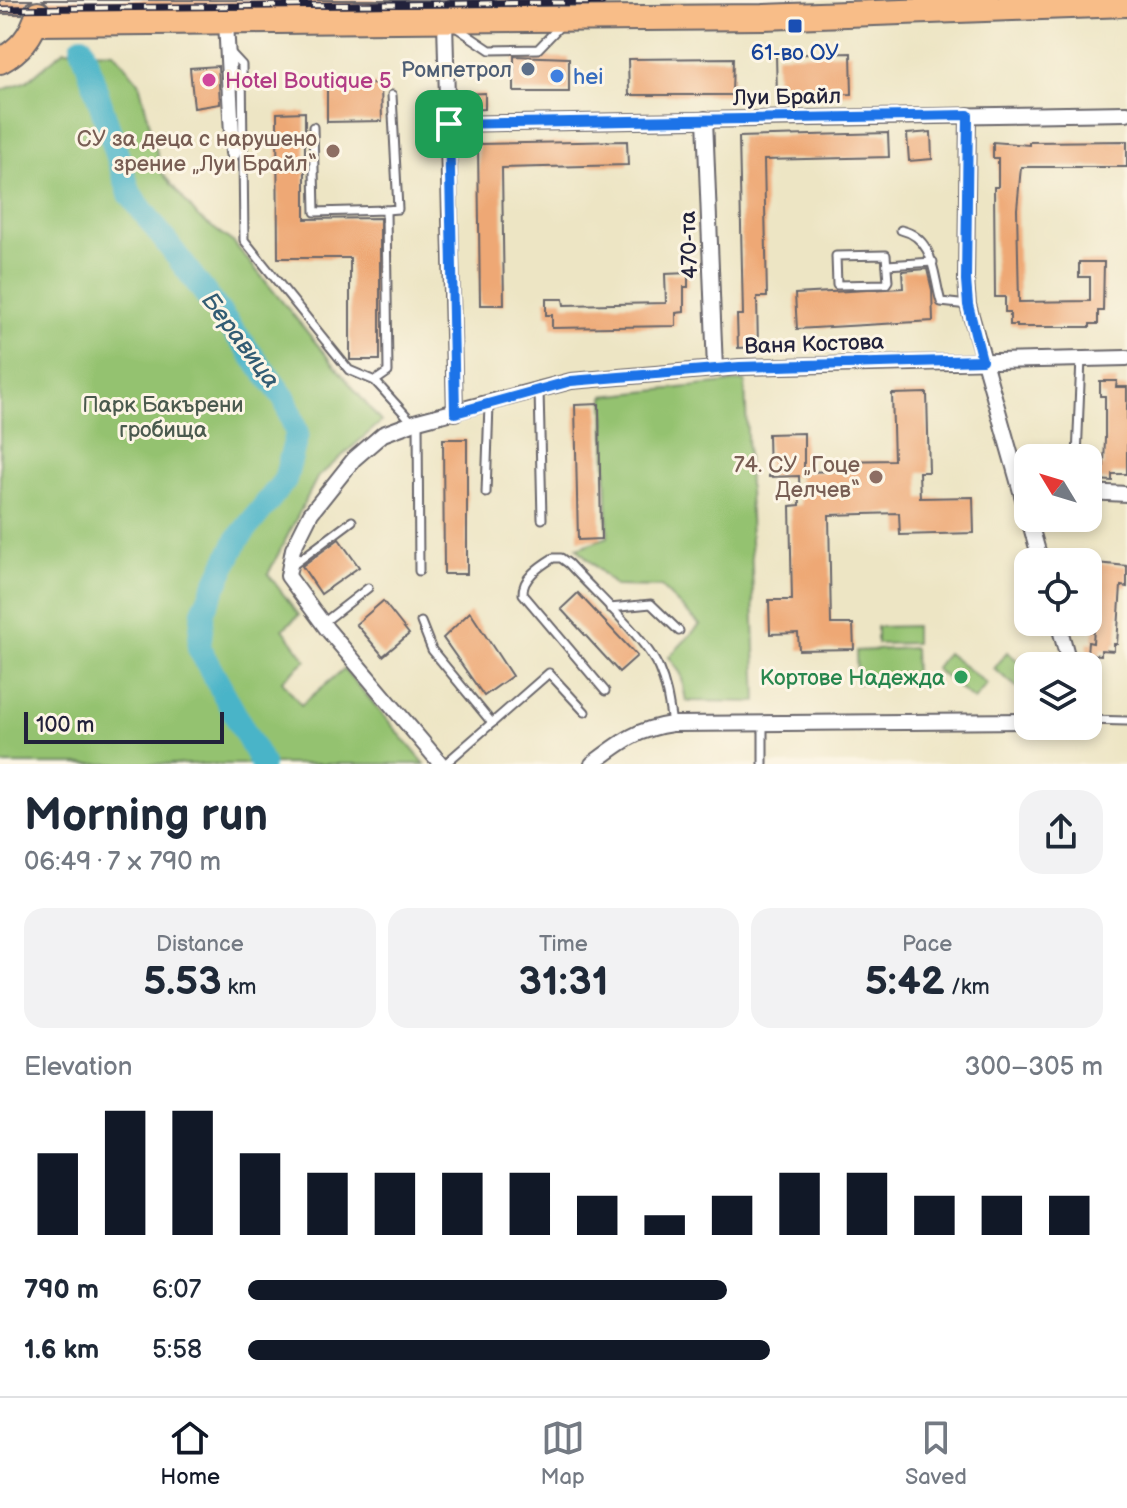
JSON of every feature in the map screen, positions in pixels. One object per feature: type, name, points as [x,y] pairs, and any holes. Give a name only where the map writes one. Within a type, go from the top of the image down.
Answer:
[{"type":"main road","points":[[0,61],[16,51],[28,38],[37,18],[226,22],[445,21],[795,16],[1127,4]]},
{"type":"street","points":[[445,21],[455,413]]},
{"type":"street","points":[[226,22],[233,153]]},
{"type":"street","name":"Луи Брайл","points":[[449,124],[1127,113]]},
{"type":"street","points":[[968,115],[968,305],[1014,458]]},
{"type":"street","name":"470-та","points":[[705,119],[715,369]]},
{"type":"street","name":"Ваня Костова","points":[[288,568],[293,549],[311,513],[354,459],[383,434],[415,422],[571,381],[715,369],[1127,358]]},
{"type":"street","points":[[1102,493],[1127,494]]},
{"type":"street","points":[[288,568],[288,576],[323,623],[443,764]]},
{"type":"street","points":[[592,764],[631,734],[672,724],[1014,721]]},
{"type":"lane","points":[[227,49],[242,65],[244,240],[349,370],[375,381],[415,422],[419,571]]},
{"type":"lane","points":[[313,127],[315,212],[398,209],[392,95]]},
{"type":"lane","points":[[375,381],[388,372],[386,210]]},
{"type":"lane","points":[[901,230],[911,232],[922,241],[933,262],[941,302],[968,305]]},
{"type":"lane","points":[[885,254],[887,265],[886,284],[837,285],[836,256],[885,254]]},
{"type":"lane","points":[[887,265],[933,262]]},
{"type":"lane","points":[[1078,444],[1081,358]]},
{"type":"lane","points":[[539,390],[542,519]]},
{"type":"lane","points":[[486,493],[489,404]]},
{"type":"lane","points":[[288,568],[352,521]]},
{"type":"lane","points":[[605,691],[527,602],[522,586],[553,558],[561,558],[641,642],[658,666],[668,694],[672,724]]},
{"type":"lane","points":[[323,623],[368,588]]},
{"type":"lane","points":[[610,608],[651,604],[679,631]]},
{"type":"lane","points":[[421,622],[432,650],[492,723]]},
{"type":"lane","points":[[443,764],[549,673],[585,712]]},
{"type":"lane","points":[[1102,720],[1127,721]]},
{"type":"lane","points":[[763,724],[763,764]]},
{"type":"green space","name":"Парк Бакърени гробища","points":[[64,50],[114,52],[139,82],[162,173],[198,217],[234,243],[381,422],[317,478],[268,574],[299,615],[283,629],[306,660],[282,681],[301,705],[344,669],[425,764],[0,764],[0,91],[27,81]]},
{"type":"green space","points":[[745,381],[757,702],[686,701],[681,674],[669,657],[700,625],[661,587],[615,586],[577,548],[608,537],[604,396]]},
{"type":"green space","points":[[915,626],[915,643],[877,644],[877,627]]},
{"type":"green space","points":[[914,648],[915,680],[857,683],[856,651]]},
{"type":"green space","points":[[1007,652],[1014,658],[1014,685],[994,669]]},
{"type":"green space","name":"Кортове Надежда","points":[[947,653],[987,684],[974,700],[935,669]]},
{"type":"building","points":[[0,0],[33,0],[27,3],[22,14],[0,14]]},
{"type":"building","points":[[43,0],[550,0],[550,4],[51,8]]},
{"type":"building","points":[[851,53],[852,94],[777,96],[776,55]]},
{"type":"building","points":[[514,56],[569,58],[569,92],[514,92]]},
{"type":"building","points":[[733,58],[732,95],[629,95],[628,59]]},
{"type":"building","name":"Hotel Boutique 5","points":[[218,66],[220,104],[194,108],[190,68]]},
{"type":"building","points":[[381,84],[382,121],[327,122],[327,85]]},
{"type":"building","points":[[485,93],[485,109],[462,110],[461,94]]},
{"type":"building","points":[[305,112],[305,219],[380,218],[380,360],[350,360],[350,258],[278,258],[277,113]]},
{"type":"building","points":[[931,132],[932,159],[909,161],[907,134]]},
{"type":"building","points":[[888,133],[889,157],[764,160],[767,297],[757,297],[758,347],[738,348],[737,315],[743,315],[739,137]]},
{"type":"building","points":[[627,141],[628,165],[502,168],[504,305],[480,305],[478,144]]},
{"type":"building","points":[[1127,141],[1127,167],[1021,167],[1017,209],[1019,302],[1090,301],[1090,277],[1079,277],[1079,262],[1104,262],[1103,311],[1098,311],[1098,324],[1090,324],[1090,327],[1010,325],[1010,312],[1005,312],[1005,297],[995,297],[994,187],[998,187],[998,158],[993,158],[993,142],[1029,145],[1029,142]]},
{"type":"building","points":[[927,269],[932,290],[933,321],[797,329],[795,294],[903,288],[902,271]]},
{"type":"building","points":[[688,273],[688,287],[684,287],[684,312],[676,313],[676,326],[552,328],[552,315],[546,315],[546,299],[563,299],[564,305],[666,303],[665,274]]},
{"type":"building","points":[[1100,381],[1117,381],[1116,387],[1127,387],[1127,474],[1112,474],[1112,481],[1102,480],[1105,396],[1100,396]]},
{"type":"building","points":[[927,393],[929,472],[919,472],[920,498],[973,497],[974,533],[900,535],[899,513],[829,515],[831,624],[853,624],[854,649],[799,650],[798,633],[770,634],[769,600],[792,600],[790,506],[800,505],[799,476],[769,477],[768,434],[804,433],[804,472],[836,471],[836,461],[894,460],[892,394]]},
{"type":"building","points":[[599,404],[601,539],[578,540],[575,405]]},
{"type":"building","points":[[443,439],[467,439],[467,574],[444,574]]},
{"type":"building","points":[[339,539],[359,567],[321,594],[302,566]]},
{"type":"building","points":[[1102,564],[1127,566],[1127,587],[1121,586],[1114,651],[1087,652],[1088,642],[1093,643],[1093,636],[1102,636]]},
{"type":"building","points":[[578,593],[637,656],[619,672],[561,609]]},
{"type":"building","points":[[383,601],[409,634],[383,656],[356,624]]},
{"type":"building","points":[[470,612],[512,676],[484,696],[443,638]]},
{"type":"waterway","name":"Беравица","points":[[82,47],[130,194],[285,399],[297,434],[285,480],[237,540],[203,611],[199,648],[262,764]]},
{"type":"railway","points":[[0,9],[602,2]]},
{"type":"place","name":"61-во ОУ","points":[[795,26]]},
{"type":"place","name":"Ромпетрол","points":[[528,69]]},
{"type":"place","name":"hei","points":[[557,76]]},
{"type":"place","name":"Hotel Boutique 5","points":[[209,80]]},
{"type":"place","name":"СУ за деца с нарушено зрение „Луи Брайл“","points":[[333,151]]},
{"type":"place","name":"74. СУ „Гоце Делчев“","points":[[876,477]]},
{"type":"place","name":"Кортове Надежда","points":[[961,677]]},
{"type":"route","points":[[968,115],[966,280],[968,305],[982,360],[740,367],[571,381],[455,413],[449,124],[968,115]]}]
